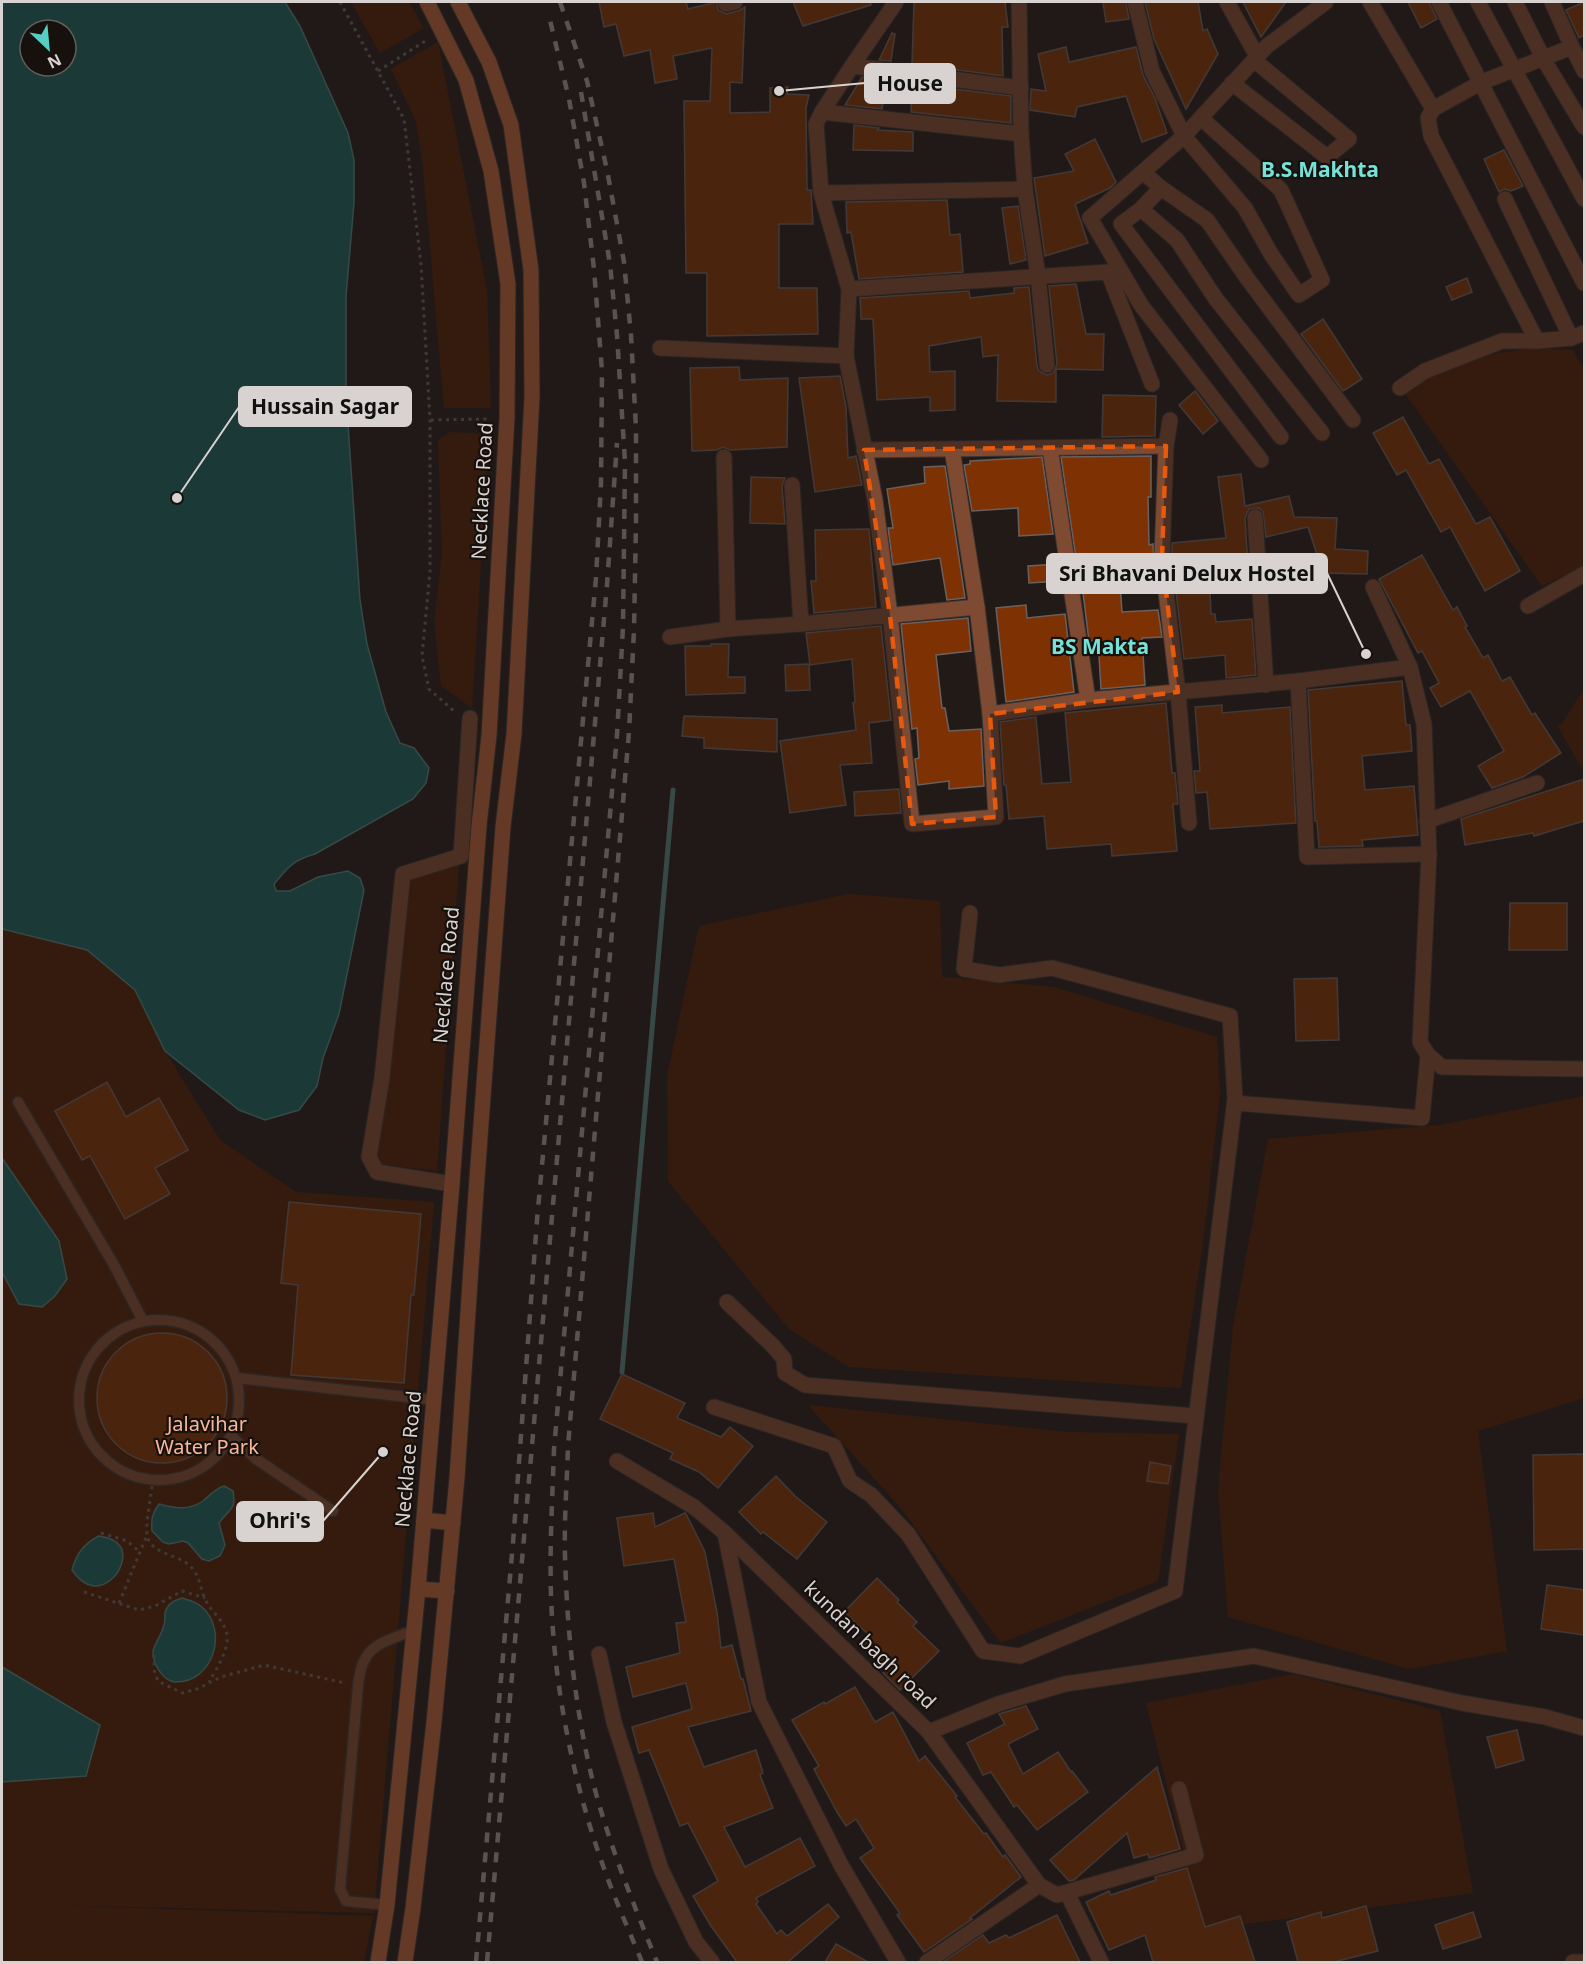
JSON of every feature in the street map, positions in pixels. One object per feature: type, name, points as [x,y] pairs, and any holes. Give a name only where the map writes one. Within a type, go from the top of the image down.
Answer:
[{"type":"main road","name":"Necklace Road","points":[[378,1962],[387,1905],[424,1520],[452,1184],[462,1031],[489,736],[507,418],[508,284],[491,171],[466,80],[427,2]]},
{"type":"main road","points":[[405,1962],[414,1908],[453,1523],[503,827],[514,734],[532,398],[531,270],[511,125],[489,62],[458,2]]},
{"type":"main road","points":[[424,1520],[453,1523]]},
{"type":"main road","points":[[418,1589],[447,1591]]},
{"type":"street","points":[[896,2],[816,124],[821,193],[849,289],[846,356],[875,500],[890,615],[912,824],[996,817],[990,714],[977,608],[952,449]]},
{"type":"street","points":[[1018,2],[1025,189],[1038,276],[1047,365]]},
{"type":"street","points":[[1134,2],[1152,71],[1184,136],[1245,208],[1271,254],[1299,295],[1322,280],[1281,190],[1201,118]]},
{"type":"street","points":[[1227,2],[1256,58],[1349,139],[1327,157],[1232,83]]},
{"type":"street","points":[[1090,218],[1184,136],[1266,46],[1326,2]]},
{"type":"street","points":[[1370,2],[1433,109]]},
{"type":"street","points":[[1439,2],[1584,283]]},
{"type":"street","points":[[1478,2],[1584,199]]},
{"type":"street","points":[[1515,2],[1544,60],[1584,127]]},
{"type":"street","points":[[1552,2],[1584,71]]},
{"type":"street","points":[[1537,341],[1431,136],[1428,118],[1433,109],[1482,82],[1544,60],[1572,47]]},
{"type":"street","points":[[852,66],[1022,88]]},
{"type":"street","points":[[822,112],[1022,134]]},
{"type":"street","points":[[1143,172],[1161,188],[1207,220],[1353,420]]},
{"type":"street","points":[[1161,188],[1141,209],[1121,224],[1281,436]]},
{"type":"street","points":[[821,193],[1025,189]]},
{"type":"street","points":[[1400,388],[1425,370],[1502,341],[1537,341],[1578,335],[1505,199]]},
{"type":"street","points":[[1141,209],[1177,240],[1216,299],[1322,434]]},
{"type":"street","points":[[1090,218],[1108,272],[1152,384]]},
{"type":"street","points":[[1090,218],[1141,304],[1261,460]]},
{"type":"street","points":[[849,289],[1108,272]]},
{"type":"street","points":[[660,348],[846,356]]},
{"type":"street","points":[[1170,420],[1166,446],[1162,558],[1178,692],[1189,823]]},
{"type":"street","points":[[864,450],[1166,446]]},
{"type":"street","points":[[1050,448],[1088,700]]},
{"type":"street","points":[[724,458],[728,628]]},
{"type":"street","points":[[792,485],[801,624]]},
{"type":"street","points":[[1255,517],[1266,685]]},
{"type":"street","points":[[1528,606],[1584,574]]},
{"type":"street","points":[[1373,587],[1410,667],[1424,724],[1429,854],[1420,1042],[1428,1055],[1442,1067],[1584,1069]]},
{"type":"street","points":[[670,637],[728,628],[801,624],[977,608]]},
{"type":"street","points":[[990,714],[1088,700],[1266,685],[1410,667]]},
{"type":"street","points":[[1298,681],[1307,857],[1429,854]]},
{"type":"street","points":[[452,1184],[377,1172],[369,1157],[382,1078],[403,874],[461,856],[470,718]]},
{"type":"street","points":[[1427,821],[1537,783]]},
{"type":"street","points":[[714,1407],[834,1446],[850,1481],[870,1495],[908,1534],[983,1651],[1020,1656],[1175,1592],[1235,1103],[1230,1016],[1052,968],[999,975],[964,969],[970,913]]},
{"type":"street","points":[[1235,1103],[1422,1118],[1428,1055]]},
{"type":"street","points":[[727,1302],[784,1359],[785,1373],[805,1385],[1196,1416]]},
{"type":"street","name":"kundan bagh road","points":[[617,1461],[694,1507],[724,1533],[929,1732],[1039,1885],[1062,1894]]},
{"type":"street","points":[[724,1533],[759,1702],[841,1865],[898,1962]]},
{"type":"street","points":[[599,1654],[614,1722],[661,1869],[696,1942],[712,1962]]},
{"type":"street","points":[[929,1732],[998,1704],[1065,1684],[1254,1656],[1584,1728]]},
{"type":"street","points":[[1101,1962],[1062,1894],[1196,1855],[1179,1789]]},
{"type":"street","points":[[927,1962],[1039,1885]]},
{"type":"street","points":[[1573,1962],[1584,1962]]},
{"type":"lane","points":[[18,1102],[114,1265],[143,1321]]},
{"type":"lane","points":[[167,1320],[191,1326],[212,1338],[228,1356],[237,1378],[240,1408],[231,1436],[213,1459],[188,1475],[159,1480],[130,1475],[105,1460],[87,1436],[79,1408],[82,1379],[94,1352],[116,1332],[143,1321],[167,1320]]},
{"type":"lane","points":[[237,1378],[434,1400]]},
{"type":"lane","points":[[231,1436],[256,1460],[333,1511]]},
{"type":"lane","points":[[387,1905],[346,1901],[340,1890],[358,1686],[360,1668],[370,1651],[414,1630]]},
{"type":"path","points":[[340,2],[404,118],[421,264],[430,420],[430,571],[422,656],[429,690],[456,713],[470,718]]},
{"type":"path","points":[[378,71],[442,31]]},
{"type":"path","points":[[430,420],[507,418]]},
{"type":"path","points":[[119,1603],[147,1535],[153,1479]]},
{"type":"path","points":[[101,1533],[127,1541],[140,1552]]},
{"type":"path","points":[[147,1535],[152,1544],[161,1552],[184,1561],[192,1567],[212,1612],[225,1627],[227,1646],[209,1682]]},
{"type":"path","points":[[84,1592],[139,1610],[155,1606],[182,1591],[205,1599]]},
{"type":"path","points":[[154,1655],[154,1670],[158,1681],[182,1693],[264,1665],[358,1686]]},
{"type":"highlighted area","points":[[1166,446],[1162,558],[1178,692],[990,714],[996,817],[912,824],[890,615],[864,450]]},
{"type":"green space","points":[[351,2],[409,2],[424,28],[380,53]]},
{"type":"green space","points":[[438,42],[487,291],[491,408],[444,408],[423,167],[416,121],[391,69]]},
{"type":"green space","points":[[1535,348],[1572,350],[1584,369],[1584,566],[1542,586],[1404,392],[1444,369],[1464,361]]},
{"type":"green space","points":[[450,432],[489,434],[472,708],[441,686],[434,623],[442,553],[438,440]]},
{"type":"green space","points":[[1584,691],[1584,772],[1558,727]]},
{"type":"green space","points":[[459,865],[437,1171],[380,1164],[377,1154],[405,901],[412,879]]},
{"type":"green space","points":[[848,894],[940,901],[942,977],[1054,987],[1217,1037],[1220,1093],[1203,1243],[1181,1388],[849,1367],[789,1329],[668,1181],[667,1076],[699,926]]},
{"type":"green space","name":"Jalavihar Water Park","points":[[2,929],[87,950],[135,990],[165,1051],[220,1140],[296,1192],[434,1202],[374,1913],[49,1905],[373,1916],[364,1962],[2,1962],[2,1270],[58,1240],[2,1158]]},
{"type":"green space","points":[[1584,1096],[1584,1398],[1478,1431],[1507,1651],[1409,1669],[1228,1617],[1218,1488],[1233,1327],[1268,1139],[1440,1125]]},
{"type":"green space","points":[[808,1405],[1067,1432],[1179,1434],[1158,1581],[1001,1643],[900,1507]]},
{"type":"green space","points":[[1293,1674],[1440,1711],[1473,1893],[1203,1929],[1146,1703]]},
{"type":"water","points":[[2,2],[285,2],[300,26],[348,133],[354,160],[354,203],[346,296],[346,395],[360,600],[367,644],[386,712],[400,743],[414,748],[429,768],[426,783],[413,799],[315,854],[296,862],[274,884],[276,891],[290,891],[318,877],[348,871],[360,878],[364,890],[339,1014],[323,1058],[317,1086],[299,1110],[265,1120],[239,1110],[165,1051],[135,990],[87,950],[2,929]]},
{"type":"water","points":[[2,1158],[59,1241],[67,1279],[55,1296],[42,1307],[19,1304],[2,1272]]},
{"type":"water","points":[[224,1486],[233,1491],[234,1502],[219,1523],[225,1545],[220,1556],[209,1561],[202,1559],[188,1543],[163,1542],[152,1531],[152,1517],[159,1504],[176,1507],[192,1506]]},
{"type":"water","points":[[99,1536],[113,1540],[120,1546],[123,1554],[122,1563],[111,1580],[102,1585],[93,1586],[82,1581],[72,1570],[81,1550]]},
{"type":"water","points":[[182,1598],[200,1605],[210,1617],[215,1629],[215,1642],[213,1654],[199,1674],[188,1680],[175,1682],[166,1678],[159,1671],[154,1661],[153,1651],[165,1623],[167,1608],[175,1600]]},
{"type":"water","points":[[2,1667],[100,1725],[86,1776],[2,1782]]},
{"type":"building","points":[[599,2],[686,2],[688,9],[717,2],[718,10],[726,14],[745,7],[742,83],[730,82],[730,113],[770,112],[770,88],[788,87],[787,94],[809,95],[806,108],[807,190],[811,190],[813,224],[779,224],[779,288],[817,288],[818,334],[707,336],[707,273],[686,273],[684,101],[710,101],[712,48],[673,56],[677,79],[655,83],[650,50],[624,56],[616,24],[604,27]]},
{"type":"building","points":[[793,2],[870,2],[871,5],[803,26]]},
{"type":"building","points":[[914,2],[1005,2],[1008,27],[1002,27],[1003,76],[912,64]]},
{"type":"building","points":[[1103,2],[1126,2],[1129,19],[1106,22]]},
{"type":"building","points":[[1145,2],[1198,2],[1203,31],[1207,29],[1218,54],[1186,109],[1154,39]]},
{"type":"building","points":[[1243,2],[1286,2],[1261,37]]},
{"type":"building","points":[[1408,2],[1429,2],[1437,19],[1421,28]]},
{"type":"building","points":[[1584,2],[1584,35],[1579,38],[1566,10]]},
{"type":"building","points":[[892,33],[895,34],[891,61],[879,60]]},
{"type":"building","points":[[1066,47],[1069,62],[1136,47],[1143,75],[1155,98],[1167,133],[1142,142],[1126,96],[1077,107],[1075,117],[1030,110],[1031,89],[1046,91],[1038,54]]},
{"type":"building","points":[[862,77],[887,80],[882,109],[845,105]]},
{"type":"building","points":[[912,84],[1011,96],[1011,123],[911,112]]},
{"type":"building","points":[[854,125],[879,128],[878,130],[913,132],[913,151],[853,150]]},
{"type":"building","points":[[1095,139],[1116,182],[1110,188],[1075,204],[1088,243],[1045,256],[1034,178],[1074,171],[1065,154]]},
{"type":"building","points":[[1504,150],[1523,186],[1511,191],[1505,189],[1499,192],[1484,159]]},
{"type":"building","points":[[947,200],[950,235],[960,234],[963,272],[859,279],[851,232],[847,233],[846,202]]},
{"type":"building","points":[[1018,206],[1026,260],[1010,264],[1002,208]]},
{"type":"building","points":[[1467,278],[1472,292],[1452,300],[1446,287]]},
{"type":"building","points":[[1076,284],[1086,334],[1104,334],[1103,370],[1056,369],[1056,402],[997,401],[998,355],[983,357],[981,337],[929,346],[930,372],[955,371],[955,410],[930,411],[930,397],[877,400],[873,319],[861,319],[860,298],[969,291],[970,298],[1014,293],[1014,288],[1029,287],[1037,366],[1039,371],[1047,375],[1053,373],[1057,364],[1049,286]]},
{"type":"building","points":[[1323,319],[1362,379],[1343,391],[1301,334]]},
{"type":"building","points":[[739,367],[740,380],[788,378],[787,447],[730,450],[723,447],[717,450],[692,451],[690,368]]},
{"type":"building","points":[[840,376],[846,407],[848,458],[856,456],[862,485],[815,492],[799,378]]},
{"type":"building","points":[[1195,391],[1218,421],[1203,434],[1179,405]]},
{"type":"building","points":[[1103,395],[1156,396],[1155,436],[1102,437]]},
{"type":"building","points":[[1403,417],[1429,464],[1439,459],[1476,524],[1490,517],[1520,571],[1485,591],[1450,527],[1441,532],[1406,470],[1397,475],[1373,433]]},
{"type":"building","points":[[1151,456],[1151,497],[1148,497],[1149,545],[1153,544],[1155,583],[1120,584],[1122,612],[1158,610],[1162,637],[1142,638],[1145,685],[1101,689],[1098,640],[1089,641],[1061,457]]},
{"type":"building","points":[[1042,457],[1053,534],[1019,536],[1018,508],[972,511],[964,465],[970,464],[970,461]]},
{"type":"building","points":[[945,466],[965,598],[947,600],[940,558],[893,565],[888,528],[893,528],[887,489],[925,483],[924,467]]},
{"type":"building","points":[[1241,474],[1245,506],[1289,496],[1294,517],[1337,518],[1335,549],[1368,551],[1367,574],[1323,573],[1308,527],[1266,537],[1263,512],[1259,508],[1249,509],[1245,518],[1248,566],[1209,570],[1211,614],[1215,614],[1216,622],[1252,619],[1256,675],[1226,678],[1225,655],[1184,659],[1172,543],[1226,538],[1218,477]]},
{"type":"building","points":[[751,477],[785,478],[782,486],[785,524],[750,523]]},
{"type":"building","points":[[869,529],[876,607],[814,613],[811,581],[816,581],[815,530]]},
{"type":"building","points":[[1422,555],[1453,610],[1457,607],[1467,626],[1465,627],[1483,658],[1488,655],[1502,681],[1510,677],[1532,715],[1535,713],[1561,753],[1523,777],[1492,788],[1478,766],[1504,751],[1470,691],[1441,707],[1430,688],[1439,683],[1422,651],[1418,653],[1379,579]]},
{"type":"building","points":[[1058,564],[1060,581],[1029,583],[1028,566]]},
{"type":"building","points":[[1026,605],[1027,618],[1065,614],[1074,692],[1006,702],[996,608]]},
{"type":"building","points":[[968,618],[971,651],[936,655],[942,708],[945,708],[949,731],[981,729],[984,786],[949,789],[949,781],[918,785],[915,759],[919,758],[917,728],[912,729],[901,624]]},
{"type":"building","points":[[881,626],[891,720],[869,723],[872,763],[840,765],[846,805],[790,813],[780,741],[856,730],[852,659],[810,665],[806,633]]},
{"type":"building","points":[[711,644],[729,644],[728,677],[745,677],[745,693],[686,695],[685,646],[711,646]]},
{"type":"building","points":[[809,664],[810,690],[786,691],[785,665]]},
{"type":"building","points":[[1402,681],[1406,725],[1410,725],[1412,751],[1362,756],[1365,790],[1414,786],[1418,835],[1362,840],[1363,846],[1319,847],[1317,821],[1315,821],[1308,690]]},
{"type":"building","points":[[1166,703],[1172,773],[1175,773],[1178,804],[1173,804],[1177,851],[1112,856],[1111,844],[1047,849],[1044,816],[1009,819],[1006,785],[1004,785],[1000,722],[1036,717],[1042,784],[1071,782],[1065,713]]},
{"type":"building","points":[[1222,705],[1222,713],[1290,707],[1296,823],[1210,829],[1207,792],[1196,793],[1194,771],[1200,771],[1195,707]]},
{"type":"building","points":[[684,716],[777,719],[777,752],[704,748],[704,738],[682,736]]},
{"type":"building","points":[[1584,779],[1584,821],[1534,836],[1533,833],[1465,845],[1461,819]]},
{"type":"building","points":[[899,789],[901,813],[855,816],[854,792]]},
{"type":"building","points":[[1510,903],[1567,903],[1567,950],[1509,950]]},
{"type":"building","points":[[1337,978],[1339,1040],[1296,1041],[1294,979]]},
{"type":"building","points":[[107,1082],[126,1117],[159,1098],[188,1150],[155,1168],[170,1194],[125,1219],[90,1156],[82,1160],[55,1111]]},
{"type":"building","points":[[289,1202],[421,1214],[414,1295],[411,1295],[404,1383],[291,1375],[298,1285],[281,1283]]},
{"type":"building","points":[[162,1333],[187,1338],[208,1352],[222,1373],[227,1398],[222,1423],[208,1444],[187,1458],[162,1463],[137,1458],[116,1444],[102,1423],[97,1398],[102,1373],[116,1352],[137,1338]]},
{"type":"building","points":[[622,1374],[685,1403],[677,1418],[721,1437],[730,1427],[753,1446],[718,1488],[699,1472],[670,1459],[673,1453],[600,1419]]},
{"type":"building","points":[[1584,1454],[1584,1549],[1534,1550],[1533,1455]]},
{"type":"building","points":[[1150,1462],[1171,1466],[1168,1484],[1147,1481]]},
{"type":"building","points":[[776,1476],[795,1496],[827,1522],[797,1559],[763,1532],[761,1534],[739,1512]]},
{"type":"building","points":[[653,1513],[655,1527],[685,1513],[705,1552],[717,1612],[721,1648],[732,1645],[751,1711],[688,1727],[704,1767],[756,1750],[763,1773],[760,1775],[773,1808],[724,1827],[745,1867],[800,1838],[815,1866],[756,1898],[758,1902],[756,1904],[777,1934],[781,1930],[787,1936],[828,1904],[839,1917],[788,1962],[737,1962],[711,1926],[693,1896],[718,1881],[688,1823],[680,1826],[649,1750],[639,1753],[632,1727],[692,1709],[686,1683],[633,1697],[626,1667],[680,1653],[676,1623],[686,1622],[674,1559],[624,1566],[617,1518]]},
{"type":"building","points":[[877,1578],[917,1622],[913,1626],[939,1651],[900,1690],[883,1673],[888,1668],[862,1642],[869,1635],[844,1612]]},
{"type":"building","points":[[1547,1585],[1584,1590],[1584,1635],[1541,1629]]},
{"type":"building","points":[[855,1687],[875,1722],[893,1712],[919,1761],[925,1756],[984,1834],[986,1833],[1003,1857],[1005,1855],[1021,1877],[970,1918],[972,1919],[924,1952],[897,1915],[900,1913],[860,1858],[874,1848],[856,1819],[846,1826],[837,1812],[814,1769],[819,1766],[792,1720]]},
{"type":"building","points":[[1026,1706],[1038,1729],[1008,1744],[1023,1774],[1058,1752],[1088,1792],[1037,1830],[1017,1805],[1014,1807],[991,1772],[983,1775],[967,1743],[1005,1724],[999,1714]]},
{"type":"building","points":[[1517,1730],[1524,1760],[1496,1768],[1487,1737]]},
{"type":"building","points":[[1157,1767],[1180,1849],[1149,1858],[1148,1854],[1134,1858],[1127,1833],[1074,1880],[1069,1881],[1050,1860]]},
{"type":"building","points":[[1187,1868],[1205,1927],[1240,1916],[1255,1962],[1153,1962],[1145,1935],[1109,1950],[1086,1902],[1109,1891],[1111,1895],[1156,1880],[1155,1877]]},
{"type":"building","points":[[1366,1906],[1378,1951],[1334,1962],[1298,1962],[1287,1922],[1321,1912],[1322,1918]]},
{"type":"building","points":[[1473,1912],[1481,1937],[1443,1949],[1435,1925]]},
{"type":"building","points":[[1057,1915],[1080,1962],[943,1962],[983,1935],[989,1943],[1006,1935],[1009,1938]]},
{"type":"building","points":[[836,1944],[868,1962],[825,1962]]},
{"type":"waterway","points":[[622,1372],[673,790]]},
{"type":"railway","points":[[560,2],[587,81],[624,262],[636,428],[634,630],[629,732],[568,1446],[565,1528],[566,1584],[570,1642],[587,1758],[600,1809],[615,1853],[657,1962]]},
{"type":"railway","points":[[476,1962],[513,1543],[537,1220],[596,578],[601,483],[602,371],[594,269],[584,183],[569,99],[548,12]]},
{"type":"railway","points":[[581,92],[610,264],[617,335],[625,462],[623,627],[617,735],[554,1449],[551,1585],[556,1662],[571,1754],[596,1845],[642,1962]]},
{"type":"railway","points":[[487,1962],[607,585],[617,443]]},
{"type":"place","name":"House","points":[[779,91]]},
{"type":"place","name":"Hussain Sagar","points":[[177,498]]},
{"type":"place","name":"Sri Bhavani Delux Hostel","points":[[1366,654]]},
{"type":"place","name":"Ohri's","points":[[383,1452]]},
{"type":"district","name":"B.S.Makhta","points":[[1320,170]]},
{"type":"district","name":"BS Makta","points":[[1100,647]]}]
